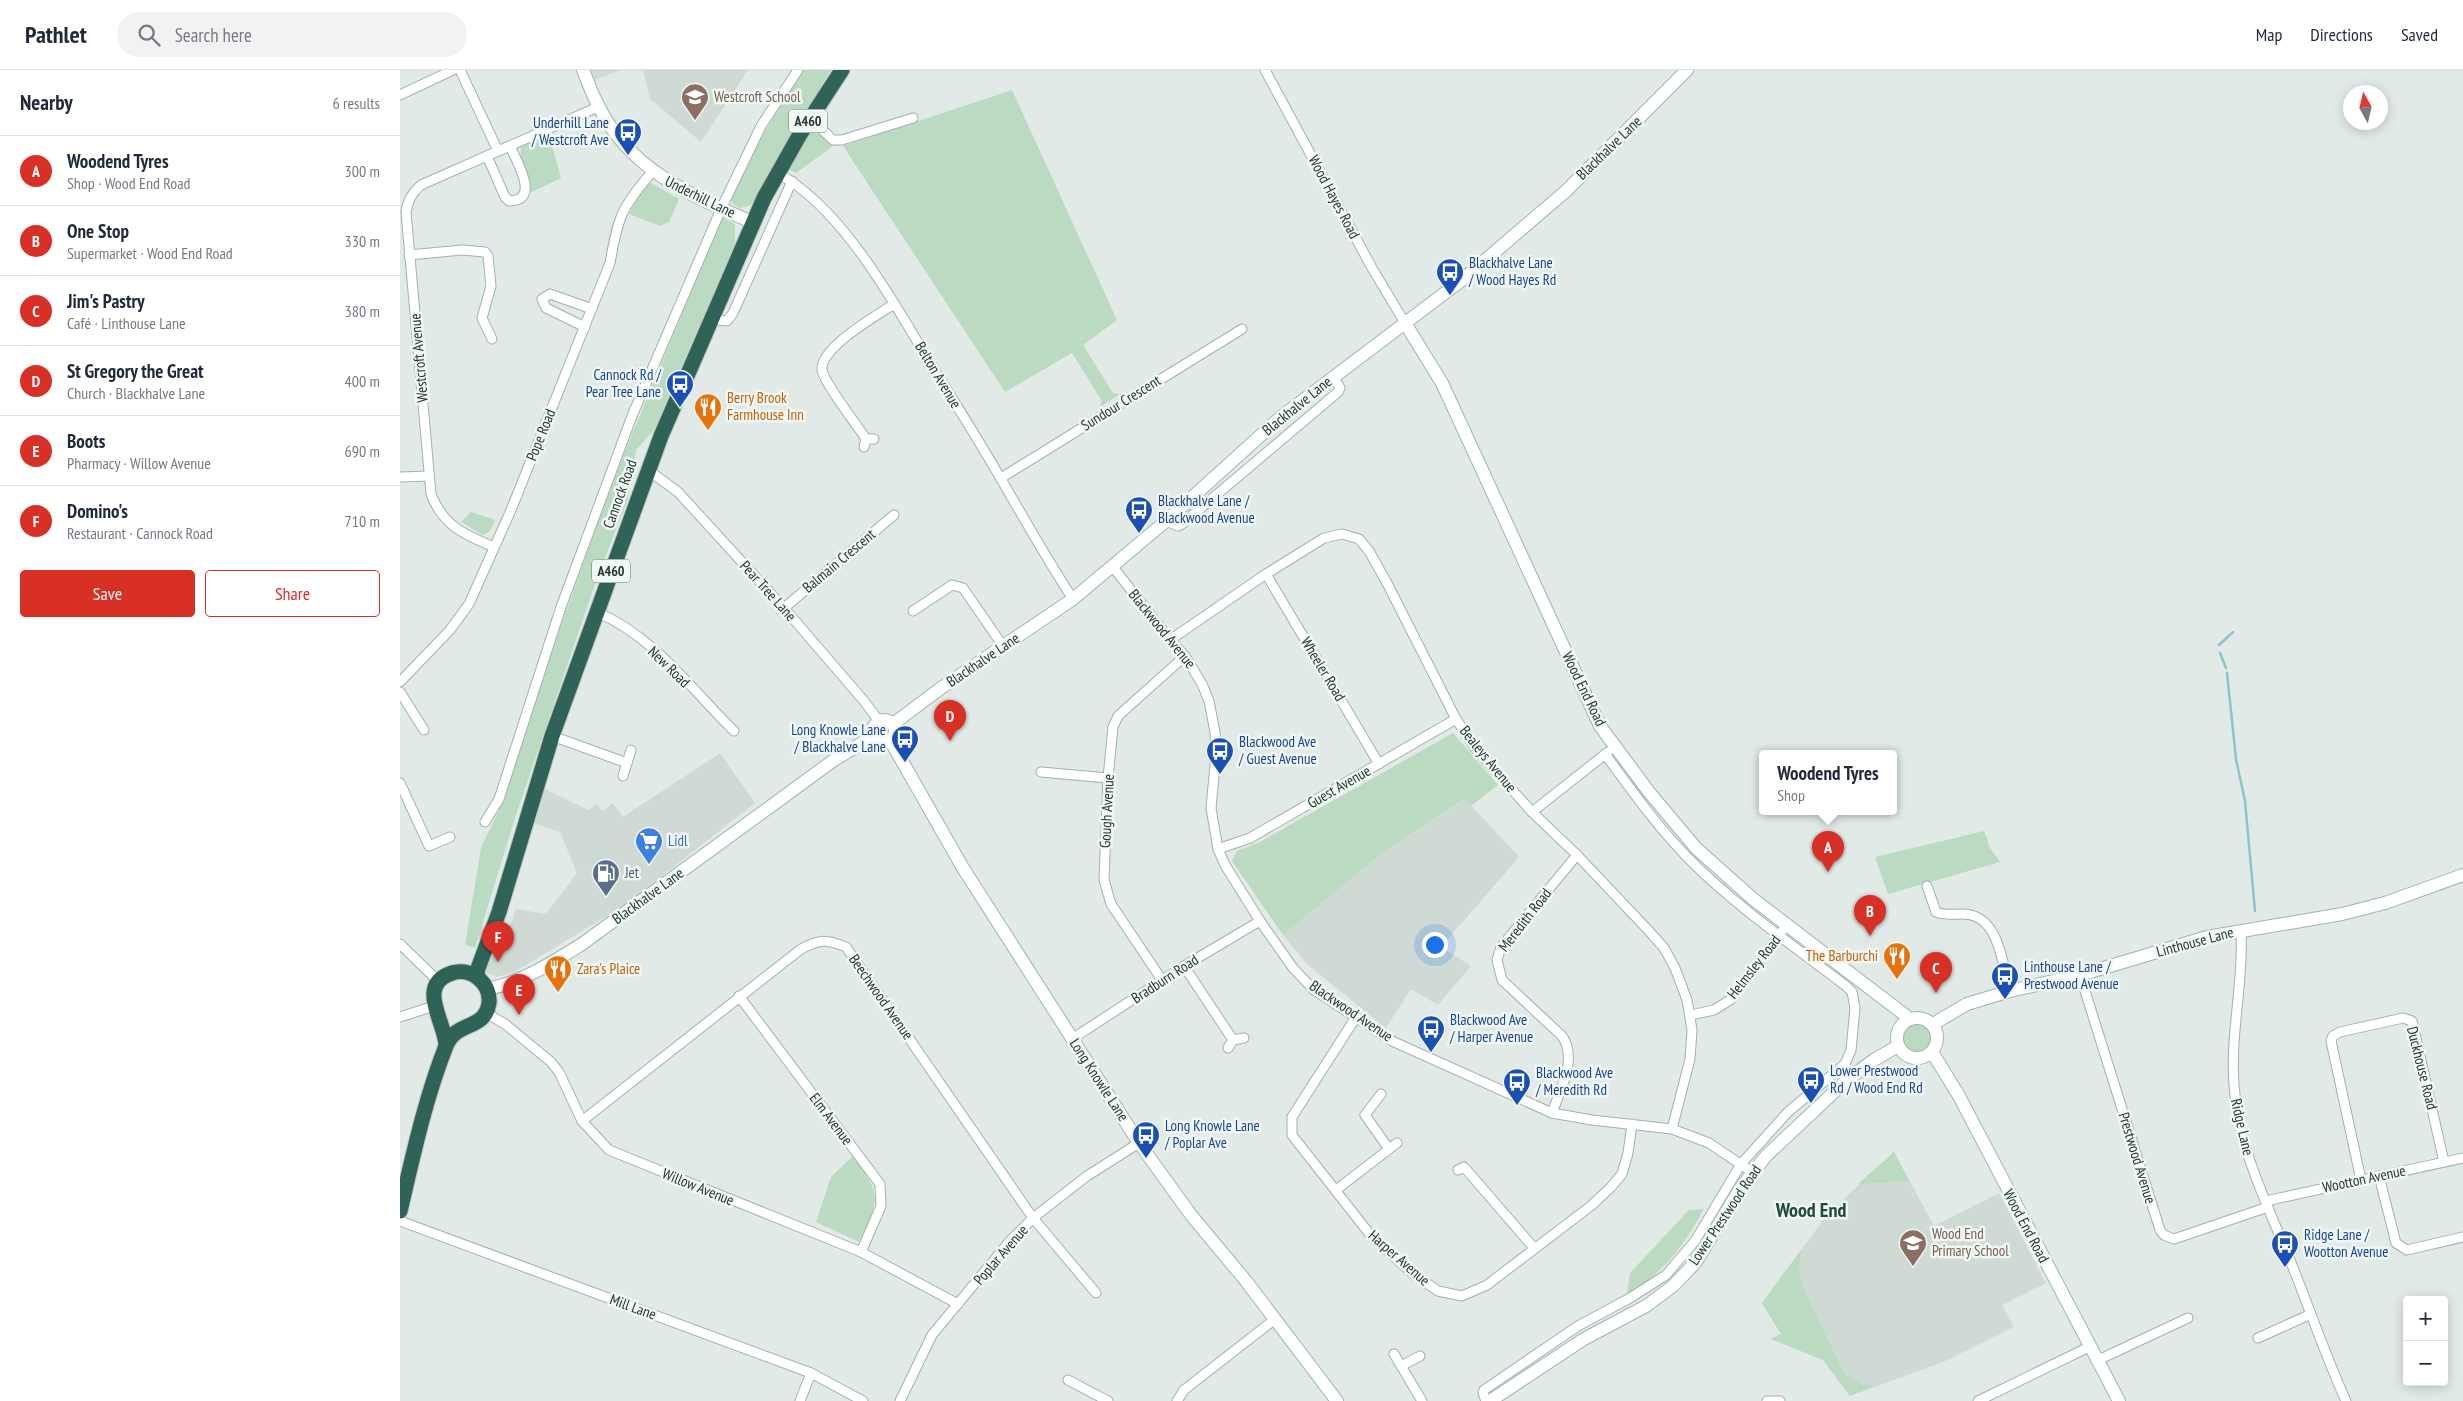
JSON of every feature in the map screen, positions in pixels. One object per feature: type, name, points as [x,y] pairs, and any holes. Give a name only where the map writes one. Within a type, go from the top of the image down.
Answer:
[{"type":"highway","name":"Cannock Road","points":[[482,983],[477,971],[500,912],[552,736],[648,470],[777,173],[842,70]]},
{"type":"highway","points":[[446,1046],[434,993],[439,982],[484,953]]},
{"type":"highway","points":[[400,1211],[426,1108],[446,1046],[454,1032],[474,1024],[486,1013],[489,1003],[482,983],[464,972],[452,973]]},
{"type":"highway","points":[[437,1012],[449,1025],[463,1027]]},
{"type":"street","points":[[400,95],[454,70]]},
{"type":"street","points":[[460,70],[498,151]]},
{"type":"street","name":"Underhill Lane","points":[[583,70],[598,107],[619,138],[652,172],[686,193],[754,223]]},
{"type":"street","name":"Cannock Road","points":[[485,822],[499,799],[561,607],[632,416],[721,209],[761,126],[798,70]]},
{"type":"street","name":"Wood Hayes Road","points":[[1264,70],[1372,268],[1405,323]]},
{"type":"street","name":"Blackhalve Lane","points":[[892,724],[1074,599],[1166,521],[1275,422],[1333,376],[1462,280],[1538,216],[1608,150],[1687,70]]},
{"type":"street","name":"Westcroft Avenue","points":[[494,547],[465,535],[437,510],[431,494],[406,212],[414,191],[421,185],[598,107]]},
{"type":"street","points":[[810,118],[833,140],[842,140],[913,118]]},
{"type":"street","points":[[486,156],[509,202],[521,199],[526,194],[527,187],[510,146]]},
{"type":"street","name":"Pope Road","points":[[400,682],[450,630],[469,604],[511,510],[610,264],[617,224],[628,201],[652,172]]},
{"type":"street","name":"Belton Avenue","points":[[777,173],[792,181],[809,194],[846,234],[894,304],[1001,478],[1044,555],[1074,599]]},
{"type":"street","points":[[712,319],[727,321],[733,313],[792,181]]},
{"type":"street","points":[[410,255],[462,250],[485,252],[488,256],[491,286],[482,318],[492,339]]},
{"type":"street","points":[[584,327],[546,308],[542,298],[550,294],[592,309]]},
{"type":"street","points":[[868,441],[826,379],[822,366],[836,346],[894,304]]},
{"type":"street","name":"Wood End Road","points":[[1405,323],[1442,383],[1600,726],[1649,792],[1696,848],[1726,877],[1783,930],[1907,1019]]},
{"type":"street","name":"Sundour Crescent","points":[[1001,478],[1242,329]]},
{"type":"street","points":[[1166,521],[1178,526],[1182,524],[1338,392],[1340,386],[1333,376]]},
{"type":"street","name":"Pear Tree Lane","points":[[648,470],[678,492],[784,608],[879,721]]},
{"type":"street","points":[[400,477],[429,476]]},
{"type":"street","name":"Balmain Crescent","points":[[784,608],[894,515]]},
{"type":"street","name":"Bealeys Avenue","points":[[1170,640],[1266,574],[1324,538],[1342,534],[1359,539],[1369,551],[1456,719],[1475,748],[1532,812],[1577,855],[1664,948],[1685,990],[1691,1016],[1690,1059],[1672,1129]]},
{"type":"street","name":"Blackwood Avenue","points":[[1112,567],[1195,669],[1207,694],[1214,723],[1216,754],[1211,808],[1218,849],[1225,865],[1260,921],[1293,968],[1314,990],[1392,1041],[1552,1113],[1592,1120],[1672,1129],[1709,1143],[1752,1172]]},
{"type":"street","name":"Wheeler Road","points":[[1266,574],[1379,764]]},
{"type":"street","points":[[914,611],[952,585],[963,588],[1003,646]]},
{"type":"street","name":"New Road","points":[[596,612],[610,618],[658,653],[734,731]]},
{"type":"street","name":"Gough Avenue","points":[[1162,980],[1111,904],[1104,880],[1108,778],[1113,726],[1118,716],[1185,656]]},
{"type":"street","points":[[400,692],[424,730]]},
{"type":"street","name":"Guest Avenue","points":[[1218,849],[1250,838],[1456,719]]},
{"type":"street","points":[[887,720],[892,724],[895,731],[890,740],[881,742],[874,736],[873,726],[879,721],[887,720]]},
{"type":"street","points":[[552,736],[627,763]]},
{"type":"street","name":"Blackhalve Lane","points":[[482,983],[510,982],[556,960],[582,944],[834,760],[874,736]]},
{"type":"street","name":"Long Knowle Lane","points":[[890,740],[963,868],[1139,1142],[1191,1215],[1274,1318],[1337,1401]]},
{"type":"street","points":[[1532,812],[1615,746]]},
{"type":"street","points":[[623,776],[631,750]]},
{"type":"street","points":[[1486,1401],[1483,1393],[1484,1390],[1578,1326],[1630,1298],[1666,1275],[1695,1241],[1741,1164],[1788,1112],[1840,1069],[1851,1050],[1855,1008],[1852,992],[1783,930],[1734,900],[1691,861],[1662,828],[1605,754]]},
{"type":"street","points":[[1041,772],[1108,778]]},
{"type":"street","points":[[400,784],[429,846],[450,837]]},
{"type":"street","name":"Meredith Road","points":[[1552,1113],[1566,1070],[1569,1048],[1562,1036],[1502,980],[1497,960],[1502,947],[1577,855]]},
{"type":"street","name":"Linthouse Lane","points":[[1933,1024],[1967,1004],[2010,991],[2080,975],[2174,946],[2241,930],[2342,914],[2385,903],[2463,875]]},
{"type":"street","points":[[1926,886],[1936,912],[1941,914],[1959,913],[1973,915],[1979,917],[1991,929],[2010,991]]},
{"type":"street","name":"Bradburn Road","points":[[1072,1039],[1184,966],[1260,921]]},
{"type":"street","name":"Helmsley Road","points":[[1691,1016],[1714,1010],[1730,1000],[1783,930]]},
{"type":"street","name":"Ridge Lane","points":[[2241,930],[2242,949],[2233,1047],[2234,1086],[2244,1142],[2254,1174],[2346,1401]]},
{"type":"street","name":"Beechwood Avenue","points":[[582,1121],[801,949],[822,940],[830,941],[846,947],[1033,1218],[1096,1293]]},
{"type":"street","points":[[400,944],[439,982]]},
{"type":"street","points":[[1184,966],[1234,1040]]},
{"type":"street","name":"Prestwood Avenue","points":[[2080,975],[2141,1174],[2160,1230],[2164,1235],[2174,1239],[2267,1204]]},
{"type":"street","name":"Elm Avenue","points":[[739,996],[880,1184],[881,1206],[861,1252]]},
{"type":"street","points":[[400,1018],[437,1012]]},
{"type":"street","name":"Willow Avenue","points":[[486,1013],[493,1015],[505,1024],[551,1062],[559,1072],[582,1121],[609,1150],[861,1252],[958,1304]]},
{"type":"street","name":"Harper Avenue","points":[[1356,1017],[1292,1117],[1292,1134],[1372,1237],[1438,1292],[1462,1296],[1473,1293],[1487,1285],[1592,1205],[1622,1174],[1628,1153],[1632,1124]]},
{"type":"street","points":[[1923,1018],[1933,1024],[1937,1036],[1932,1052],[1925,1056],[1914,1058],[1903,1053],[1898,1046],[1897,1032],[1907,1019],[1923,1018]]},
{"type":"street","name":"Duckhouse Road","points":[[2361,1180],[2332,1041],[2333,1036],[2340,1032],[2404,1018],[2412,1021],[2444,1162]]},
{"type":"street","points":[[1228,1048],[1234,1040],[1244,1038]]},
{"type":"street","name":"Lower Prestwood Road","points":[[1490,1401],[1584,1339],[1646,1306],[1673,1286],[1696,1262],[1752,1172],[1836,1090],[1874,1060],[1898,1046]]},
{"type":"street","name":"Wood End Road","points":[[1932,1052],[1959,1096],[2089,1348],[2119,1401]]},
{"type":"street","points":[[1381,1094],[1365,1115],[1389,1149]]},
{"type":"street","name":"Poplar Avenue","points":[[900,1401],[932,1335],[1009,1242],[1033,1218],[1087,1176],[1139,1142]]},
{"type":"street","points":[[1336,1190],[1398,1143]]},
{"type":"street","name":"Wootton Avenue","points":[[2267,1204],[2361,1180],[2463,1158]]},
{"type":"street","points":[[1458,1170],[1464,1167],[1534,1248]]},
{"type":"street","points":[[2379,1176],[2396,1242],[2401,1247],[2407,1250],[2463,1237]]},
{"type":"street","name":"Mill Lane","points":[[400,1220],[811,1373],[863,1401]]},
{"type":"street","points":[[2258,1338],[2311,1314]]},
{"type":"street","points":[[1177,1401],[1184,1390],[1274,1318]]},
{"type":"street","points":[[2096,1361],[2188,1318]]},
{"type":"street","points":[[1978,1401],[2089,1348]]},
{"type":"street","points":[[1394,1354],[1422,1401]]},
{"type":"street","points":[[1401,1366],[1420,1356]]},
{"type":"street","points":[[800,1401],[811,1373]]},
{"type":"street","points":[[1068,1380],[1108,1401]]},
{"type":"street","points":[[1767,1401],[1780,1401]]},
{"type":"shaded area","points":[[591,70],[621,70],[595,80]]},
{"type":"shaded area","name":"Westcroft School","points":[[643,70],[748,70],[701,142],[650,99]]},
{"type":"shaded area","points":[[720,753],[755,803],[625,905],[516,971],[497,977],[485,972],[501,926],[509,929],[516,909],[546,914],[577,873],[560,832],[533,823],[545,789],[588,810],[597,804],[602,811],[613,803],[623,817]]},
{"type":"shaded area","points":[[1465,799],[1519,857],[1441,947],[1471,966],[1438,1005],[1411,989],[1386,1028],[1308,965],[1283,935],[1382,853]]},
{"type":"shaded area","name":"Wood End Primary School","points":[[1894,1152],[1934,1226],[1999,1193],[2046,1283],[2002,1305],[2014,1327],[1943,1362],[1850,1396],[1823,1360],[1771,1339],[1781,1334],[1762,1303],[1827,1215]]},
{"type":"green space","points":[[803,70],[831,70],[751,205],[740,208],[733,204],[730,198],[757,144]]},
{"type":"green space","points":[[1012,90],[1117,320],[1083,345],[1113,393],[1120,394],[1100,407],[1102,401],[1072,353],[1005,392],[843,146]]},
{"type":"green space","points":[[812,126],[833,146],[796,173],[791,171],[788,166]]},
{"type":"green space","points":[[549,135],[561,178],[530,193],[521,147]]},
{"type":"green space","points":[[649,182],[679,199],[669,222],[660,226],[629,214],[644,186]]},
{"type":"green space","points":[[722,217],[735,224],[735,244],[654,430],[636,450],[628,499],[596,581],[515,818],[475,948],[465,945],[481,848],[503,801],[557,636],[614,478]]},
{"type":"green space","points":[[471,512],[495,520],[489,532],[483,535],[461,522]]},
{"type":"green space","points":[[1453,733],[1498,785],[1471,806],[1464,799],[1382,853],[1283,935],[1232,861],[1237,851],[1260,842]]},
{"type":"green space","points":[[1984,831],[1990,848],[2000,862],[1888,894],[1875,857]]},
{"type":"green space","points":[[1917,1022],[1928,1027],[1933,1038],[1928,1049],[1917,1054],[1906,1049],[1901,1038],[1906,1027]]},
{"type":"green space","points":[[1894,1152],[1909,1181],[1858,1184]]},
{"type":"green space","points":[[853,1156],[869,1180],[875,1198],[871,1216],[859,1242],[816,1222],[831,1177]]},
{"type":"green space","points":[[1704,1209],[1689,1235],[1664,1266],[1643,1285],[1630,1294],[1627,1293],[1630,1273],[1689,1210]]},
{"type":"green space","points":[[1801,1250],[1799,1271],[1803,1288],[1844,1373],[1861,1384],[1874,1386],[1850,1396],[1823,1360],[1771,1339],[1781,1334],[1762,1303]]},
{"type":"waterway","points":[[2219,645],[2233,632]]},
{"type":"waterway","points":[[2220,653],[2226,668]]},
{"type":"waterway","points":[[2227,673],[2236,759],[2245,801],[2255,911]]},
{"type":"place","name":"Westcroft School","points":[[695,121]]},
{"type":"place","name":"Underhill Lane / Westcroft Ave","points":[[628,156]]},
{"type":"place","name":"Blackhalve Lane / Wood Hayes Rd","points":[[1450,296]]},
{"type":"place","name":"Cannock Rd / Pear Tree Lane","points":[[680,408]]},
{"type":"place","name":"Berry Brook Farmhouse Inn","points":[[708,431]]},
{"type":"place","name":"Blackhalve Lane / Blackwood Avenue","points":[[1139,534]]},
{"type":"place","name":"St Gregory the Great","points":[[950,741]]},
{"type":"place","name":"Long Knowle Lane / Blackhalve Lane","points":[[905,763]]},
{"type":"place","name":"Blackwood Ave / Guest Avenue","points":[[1220,775]]},
{"type":"place","name":"Lidl","points":[[649,865]]},
{"type":"place","name":"Woodend Tyres","points":[[1828,872]]},
{"type":"place","name":"Jet","points":[[606,897]]},
{"type":"place","name":"One Stop","points":[[1870,936]]},
{"type":"place","name":"Domino's","points":[[498,962]]},
{"type":"place","name":"The Barburchi","points":[[1897,980]]},
{"type":"place","name":"Zara's Plaice","points":[[558,993]]},
{"type":"place","name":"Jim's Pastry","points":[[1936,993]]},
{"type":"place","name":"Linthouse Lane / Prestwood Avenue","points":[[2005,1000]]},
{"type":"place","name":"Boots","points":[[519,1015]]},
{"type":"place","name":"Blackwood Ave / Harper Avenue","points":[[1431,1053]]},
{"type":"place","name":"Lower Prestwood Rd / Wood End Rd","points":[[1811,1104]]},
{"type":"place","name":"Blackwood Ave / Meredith Rd","points":[[1517,1106]]},
{"type":"place","name":"Long Knowle Lane / Poplar Ave","points":[[1146,1159]]},
{"type":"place","name":"Wood End Primary School","points":[[1913,1267]]},
{"type":"place","name":"Ridge Lane / Wootton Avenue","points":[[2285,1268]]},
{"type":"district","name":"Wood End","points":[[1811,1210]]}]
